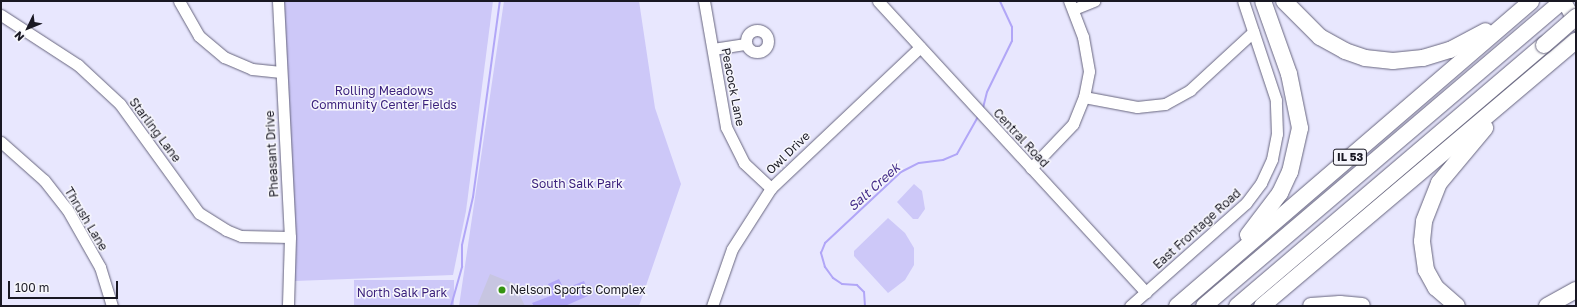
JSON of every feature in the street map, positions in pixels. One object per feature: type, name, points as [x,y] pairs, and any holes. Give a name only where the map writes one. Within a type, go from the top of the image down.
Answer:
[{"type":"highway","points":[[1176,306],[1254,229],[1280,192],[1297,149],[1300,128],[1295,96],[1263,1]]},
{"type":"highway","points":[[1284,1],[1310,29],[1345,51],[1365,58],[1392,61],[1437,55],[1471,40],[1527,4]]},
{"type":"highway","name":"IL 53","points":[[1204,306],[1563,1]]},
{"type":"highway","name":"IL 53","points":[[1176,306],[1527,4]]},
{"type":"highway","points":[[1237,306],[1576,17]]},
{"type":"highway","points":[[1262,306],[1576,41]]},
{"type":"highway","points":[[1457,306],[1436,288],[1426,270],[1422,241],[1427,210],[1439,183],[1453,163],[1522,86]]},
{"type":"highway","points":[[1547,306],[1576,290]]},
{"type":"highway","points":[[1311,306],[1362,306]]},
{"type":"main road","points":[[1563,1],[1576,24]]},
{"type":"street","points":[[179,1],[199,36],[224,57],[252,69],[281,72]]},
{"type":"street","name":"Pheasant Drive","points":[[278,1],[290,237],[288,306]]},
{"type":"street","name":"Peacock Lane","points":[[704,1],[730,139],[744,163],[771,188]]},
{"type":"street","name":"Central Road","points":[[878,1],[1146,292]]},
{"type":"street","points":[[1031,168],[1073,124],[1084,97],[1089,71],[1083,38],[1072,5],[1094,1]]},
{"type":"street","name":"East Frontage Road","points":[[1130,306],[1246,203],[1269,165],[1277,134],[1276,100],[1243,1]]},
{"type":"street","name":"Starling Lane","points":[[1,15],[78,65],[120,104],[199,213],[226,230],[241,236],[290,237]]},
{"type":"street","points":[[1084,97],[1137,107],[1165,104],[1190,90],[1253,32]]},
{"type":"street","points":[[713,49],[746,44]]},
{"type":"street","name":"Owl Drive","points":[[712,306],[732,249],[771,188],[920,47]]},
{"type":"street","name":"Thrush Lane","points":[[1,142],[56,192],[100,267],[112,306]]},
{"type":"green space","name":"Rolling Meadows Community Center Fields","points":[[281,1],[493,1],[466,211],[453,275],[295,281]]},
{"type":"green space","name":"South Salk Park","points":[[504,1],[639,1],[655,108],[681,184],[639,306],[459,306]]},
{"type":"green space","points":[[914,184],[922,191],[925,209],[918,219],[913,219],[897,202]]},
{"type":"green space","points":[[888,218],[905,233],[914,248],[914,265],[905,280],[888,293],[854,256],[854,251]]},
{"type":"green space","name":"North Salk Park","points":[[354,280],[454,280],[454,306],[354,306]]},
{"type":"shaded area","points":[[559,279],[564,289],[584,281],[590,295],[565,306],[534,306],[532,303],[553,295],[548,284]]},
{"type":"building","name":"Nelson Sports Complex","points":[[490,274],[523,287],[519,294],[525,306],[477,306]]},
{"type":"waterway","points":[[451,306],[462,267],[462,245],[473,197],[500,1]]},
{"type":"waterway","name":"Salt Creek","points":[[983,108],[987,92],[1012,41],[1012,27],[1000,1]]},
{"type":"waterway","name":"Salt Creek","points":[[865,306],[864,292],[857,285],[842,284],[833,278],[825,267],[821,253],[825,243],[901,172],[919,163],[943,160],[957,154],[979,115]]},
{"type":"place","name":"Nelson Sports Complex","points":[[502,290]]}]
